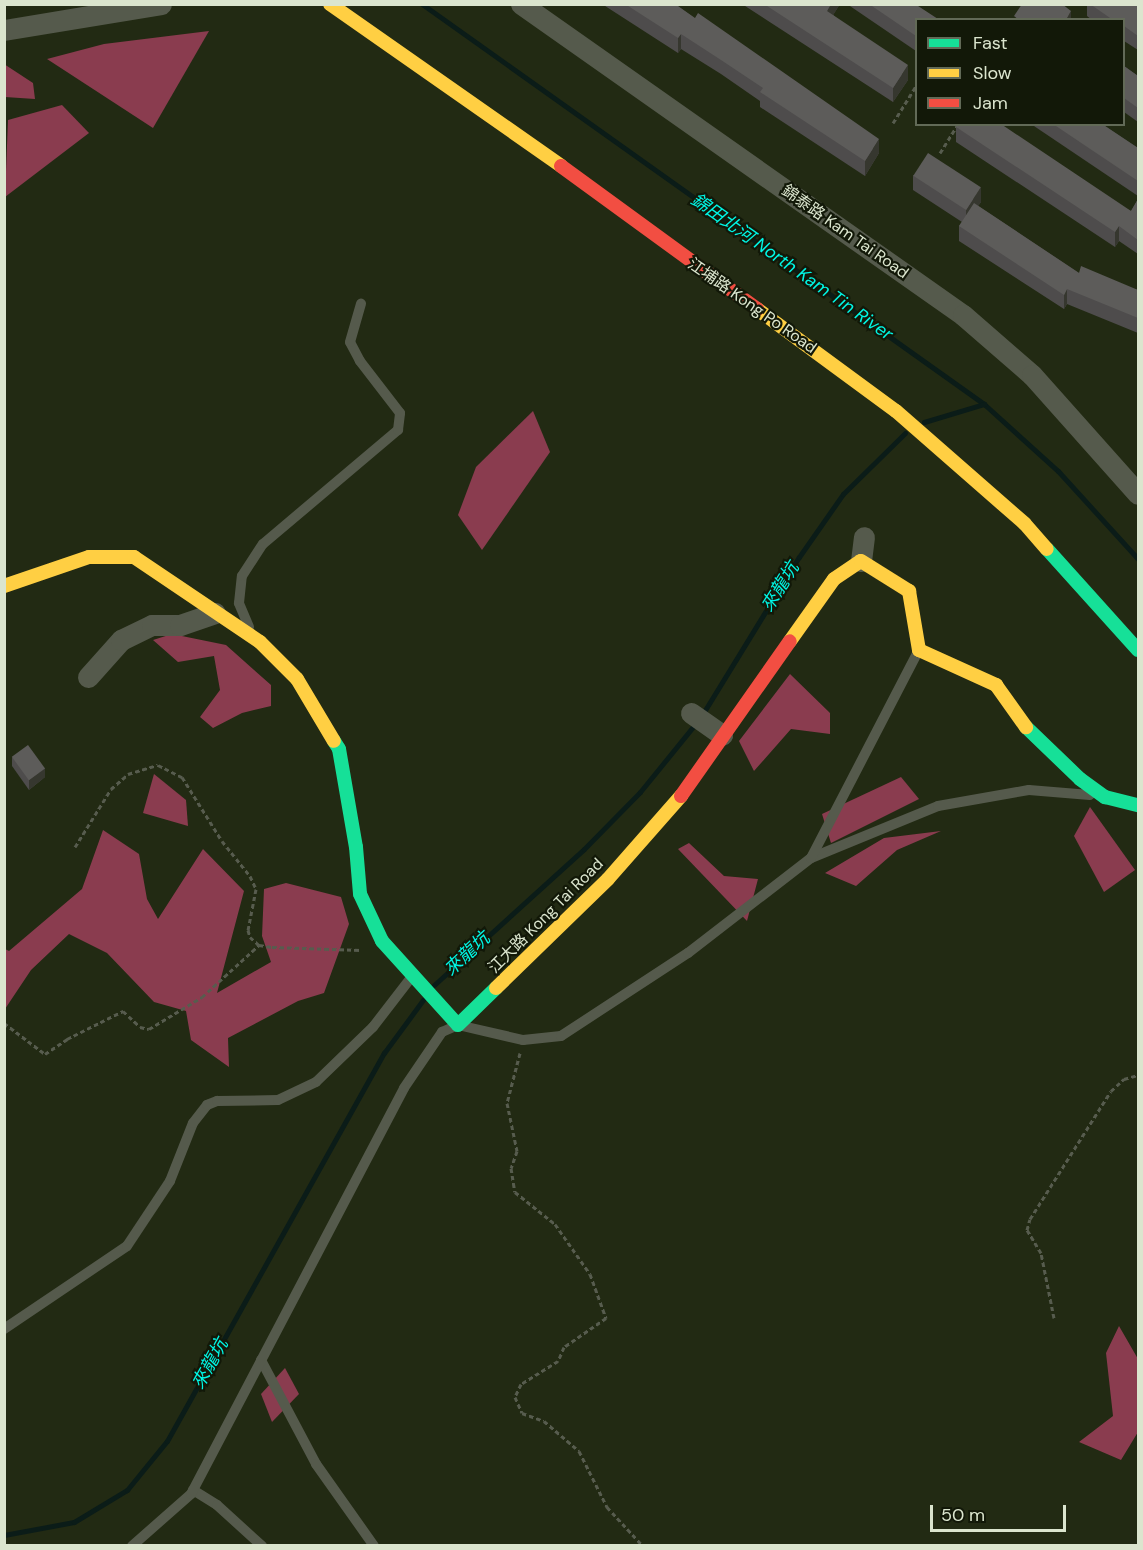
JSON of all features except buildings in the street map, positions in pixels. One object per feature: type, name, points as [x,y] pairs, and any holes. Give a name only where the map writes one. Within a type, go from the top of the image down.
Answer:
[{"type":"street","points":[[4,30],[161,4]]},
{"type":"street","name":"江埔路 Kong Po Road","points":[[330,4],[522,138],[896,411],[960,464],[1025,524],[1138,650]]},
{"type":"street","name":"錦泰路 Kam Tai Road","points":[[521,4],[963,315],[1032,375],[1138,494]]},
{"type":"street","points":[[864,537],[861,561],[909,591],[920,651],[996,685],[1014,705],[1028,730],[1105,797],[1138,805]]},
{"type":"street","points":[[4,586],[89,557],[115,554],[154,567],[215,613],[260,642],[297,679],[339,749],[360,894],[382,941],[458,1025]]},
{"type":"street","name":"江大路 Kong Tai Road","points":[[458,1025],[624,862],[678,801],[722,735],[834,579],[861,561]]},
{"type":"street","points":[[88,677],[121,640],[152,625],[180,625],[215,613]]},
{"type":"street","points":[[690,713],[722,735]]},
{"type":"lane","points":[[260,642],[239,603],[242,576],[263,544],[287,520],[398,430],[400,413],[360,361],[350,342],[361,304]]},
{"type":"lane","points":[[811,858],[920,651]]},
{"type":"lane","points":[[132,1545],[193,1490],[404,1088],[442,1032],[458,1025],[524,1040],[561,1036],[688,953],[811,858],[938,806],[982,796],[1029,790],[1105,797]]},
{"type":"lane","points":[[4,1329],[127,1246],[170,1181],[194,1123],[207,1105],[216,1101],[278,1100],[316,1082],[373,1027],[416,980]]},
{"type":"lane","points":[[261,1360],[316,1464],[374,1545]]},
{"type":"lane","points":[[193,1490],[217,1505],[262,1545]]},
{"type":"path","points":[[893,123],[915,88]]},
{"type":"path","points":[[940,153],[957,126]]},
{"type":"path","points":[[75,847],[111,789],[128,774],[158,765],[182,777],[222,841],[250,876],[256,889],[248,930],[259,945]]},
{"type":"path","points":[[4,1023],[45,1054],[67,1039],[123,1011],[140,1027],[149,1029],[202,997],[259,945],[355,952],[382,941]]},
{"type":"path","points":[[524,1040],[507,1102],[517,1151],[511,1168],[515,1192],[555,1224],[590,1274],[606,1318],[564,1347],[558,1361],[520,1384],[515,1397],[522,1413],[544,1421],[579,1451],[607,1507],[643,1545]]},
{"type":"path","points":[[1054,1318],[1041,1253],[1027,1230],[1030,1220],[1111,1091],[1124,1079],[1138,1075]]},
{"type":"shaded area","points":[[209,31],[153,128],[47,59],[104,44]]},
{"type":"shaded area","points":[[4,64],[33,83],[35,99],[5,97]]},
{"type":"shaded area","points":[[62,105],[89,133],[5,197],[8,120]]},
{"type":"shaded area","points":[[533,411],[550,452],[482,550],[458,515],[476,467]]},
{"type":"shaded area","points":[[172,634],[226,645],[271,685],[271,706],[242,713],[213,728],[200,717],[220,690],[214,656],[178,662],[153,640]]},
{"type":"shaded area","points":[[790,674],[830,713],[830,734],[791,729],[754,771],[739,741]]},
{"type":"shaded area","points":[[154,774],[186,800],[188,826],[143,813]]},
{"type":"shaded area","points":[[901,777],[919,799],[831,843],[822,814]]},
{"type":"shaded area","points":[[1090,807],[1135,870],[1104,892],[1074,836]]},
{"type":"shaded area","points":[[103,830],[139,854],[147,899],[158,919],[203,849],[244,891],[217,993],[271,962],[262,936],[264,889],[286,883],[341,897],[349,924],[324,993],[298,1001],[228,1038],[229,1067],[191,1040],[186,1011],[154,1002],[107,953],[69,934],[31,970],[5,1009],[5,949],[9,951],[82,889]]},
{"type":"shaded area","points":[[941,831],[897,850],[856,886],[825,873],[884,838]]},
{"type":"shaded area","points":[[689,843],[724,876],[758,879],[747,921],[678,849]]},
{"type":"shaded area","points":[[1119,1326],[1138,1359],[1138,1432],[1121,1460],[1079,1442],[1113,1416],[1106,1353]]},
{"type":"shaded area","points":[[285,1368],[299,1394],[272,1422],[261,1394]]},
{"type":"waterway","name":"錦田北河 North Kam Tin River","points":[[422,4],[984,404],[1058,471],[1138,559]]},
{"type":"waterway","name":"來龍坑","points":[[924,422],[984,404]]},
{"type":"waterway","name":"來龍坑","points":[[702,715],[799,557],[843,494],[905,433]]},
{"type":"waterway","name":"來龍坑","points":[[434,985],[584,849],[640,792],[696,723]]},
{"type":"waterway","name":"來龍坑","points":[[4,1535],[74,1522],[127,1490],[167,1441],[384,1053],[423,1000]]},
{"type":"traffic: fast","points":[[1047,549],[1138,650]]},
{"type":"traffic: fast","points":[[1026,727],[1080,779],[1105,797],[1138,805]]},
{"type":"traffic: fast","points":[[334,741],[339,749],[356,847],[360,894],[382,941],[458,1025],[496,988]]},
{"type":"traffic: slow","points":[[330,4],[561,166]]},
{"type":"traffic: slow","points":[[757,309],[896,411],[1025,524],[1047,549]]},
{"type":"traffic: slow","points":[[4,586],[89,557],[134,557],[260,642],[297,679],[334,741]]},
{"type":"traffic: slow","points":[[790,641],[834,579],[861,561],[909,591],[919,650],[996,685],[1026,727]]},
{"type":"traffic: slow","points":[[496,988],[608,879],[681,796]]},
{"type":"traffic: jam","points":[[561,166],[757,309]]},
{"type":"traffic: jam","points":[[681,796],[790,641]]}]
